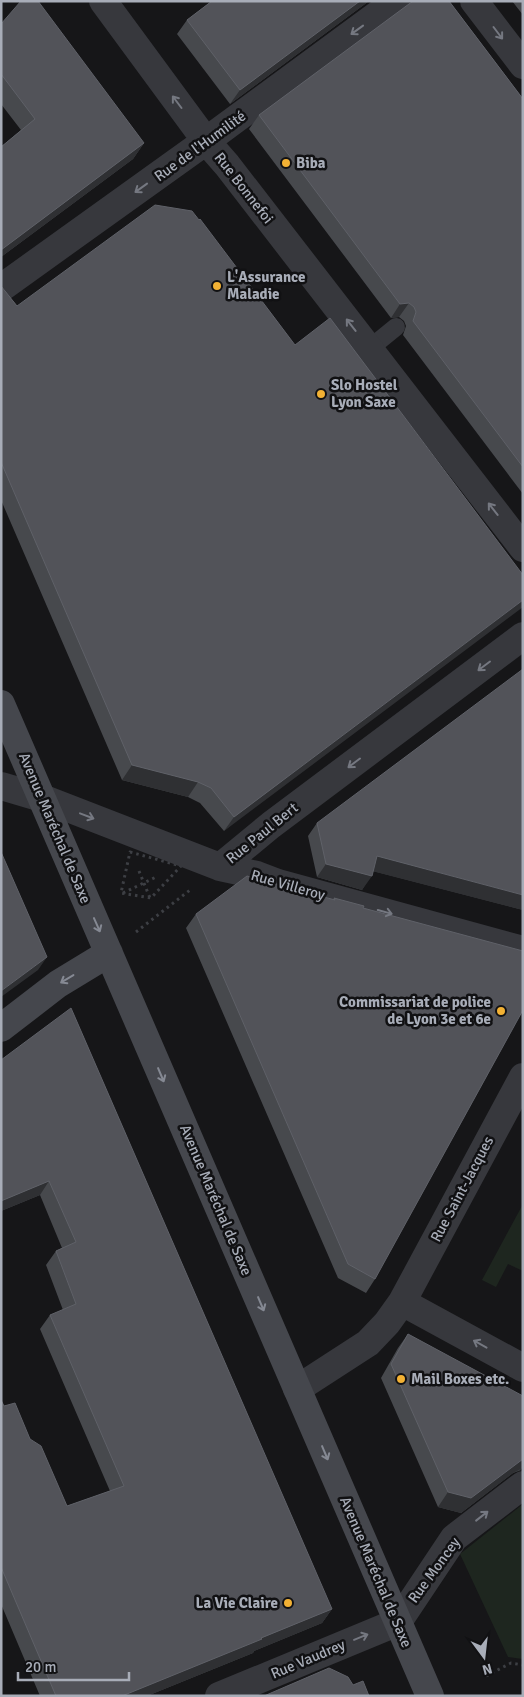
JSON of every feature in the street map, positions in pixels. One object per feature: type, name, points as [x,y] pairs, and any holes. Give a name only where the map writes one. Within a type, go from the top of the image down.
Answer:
[{"type":"main road","name":"Avenue Maréchal de Saxe","points":[[1,704],[430,1696]]},
{"type":"main road","points":[[1,1028],[58,984],[109,953]]},
{"type":"street","name":"Rue Bonnefoi","points":[[103,1],[206,141],[227,165],[523,548]]},
{"type":"street","name":"Rue de l'Humilité","points":[[1,288],[206,141],[396,1]]},
{"type":"street","points":[[474,1],[523,65]]},
{"type":"street","name":"Rue Paul Bert","points":[[220,867],[271,825],[523,636]]},
{"type":"street","name":"Rue Villeroy","points":[[1,786],[42,798],[220,867],[257,875],[278,883],[523,950]]},
{"type":"street","name":"Rue Saint-Jacques","points":[[297,1389],[368,1343],[387,1324],[402,1302],[523,1077]]},
{"type":"street","points":[[402,1302],[523,1368]]},
{"type":"street","name":"Rue Moncey","points":[[398,1622],[454,1538],[523,1485]]},
{"type":"street","name":"Rue Vaudrey","points":[[219,1696],[398,1622]]},
{"type":"lane","points":[[369,349],[396,327]]},
{"type":"path","points":[[130,852],[134,860]]},
{"type":"path","points":[[166,872],[181,866]]},
{"type":"path","points":[[137,867],[150,898]]},
{"type":"path","name":"Rue Paul Bert","points":[[109,953],[220,867]]},
{"type":"path","points":[[121,893],[159,876]]},
{"type":"path","points":[[486,1676],[511,1663],[523,1665]]},
{"type":"shaded area","points":[[523,1204],[523,1271],[508,1264],[496,1287],[482,1280]]},
{"type":"shaded area","points":[[523,1504],[523,1659],[508,1657],[460,1554]]},
{"type":"building","points":[[21,1],[38,1],[144,143],[1,250],[1,147],[35,119],[1,74],[1,24]]},
{"type":"building","points":[[212,1],[360,1],[240,90],[187,20]]},
{"type":"building","points":[[413,1],[449,1],[523,99],[523,467],[413,321],[416,312],[414,307],[409,303],[400,304],[259,115]]},
{"type":"building","points":[[155,205],[192,211],[200,219],[295,345],[330,318],[523,575],[523,600],[234,817],[211,788],[198,782],[132,765],[1,462],[1,286],[17,306]]},
{"type":"building","points":[[523,669],[523,895],[377,856],[372,876],[326,864],[317,823]]},
{"type":"building","points":[[1,852],[47,957],[1,991]]},
{"type":"building","points":[[247,876],[364,906],[363,908],[523,951],[523,1010],[375,1279],[348,1264],[196,914]]},
{"type":"building","points":[[71,1008],[332,1609],[122,1696],[56,1696],[1,1567],[1,1400],[4,1406],[15,1403],[30,1439],[41,1446],[67,1506],[124,1486],[50,1315],[76,1304],[56,1251],[76,1242],[49,1181],[1,1201],[1,1060]]},
{"type":"building","points":[[408,1334],[523,1396],[523,1459],[471,1498],[448,1492],[391,1364]]},
{"type":"building","points":[[329,1668],[348,1677],[353,1685],[363,1681],[369,1696],[264,1696]]},
{"type":"place","name":"Biba","points":[[286,163]]},
{"type":"place","name":"L'Assurance Maladie","points":[[217,286]]},
{"type":"place","name":"Slo Hostel Lyon Saxe","points":[[321,394]]},
{"type":"place","name":"Commissariat de police de Lyon 3e et 6e","points":[[501,1011]]},
{"type":"place","name":"Mail Boxes etc.","points":[[401,1379]]},
{"type":"place","name":"La Vie Claire","points":[[288,1603]]}]
